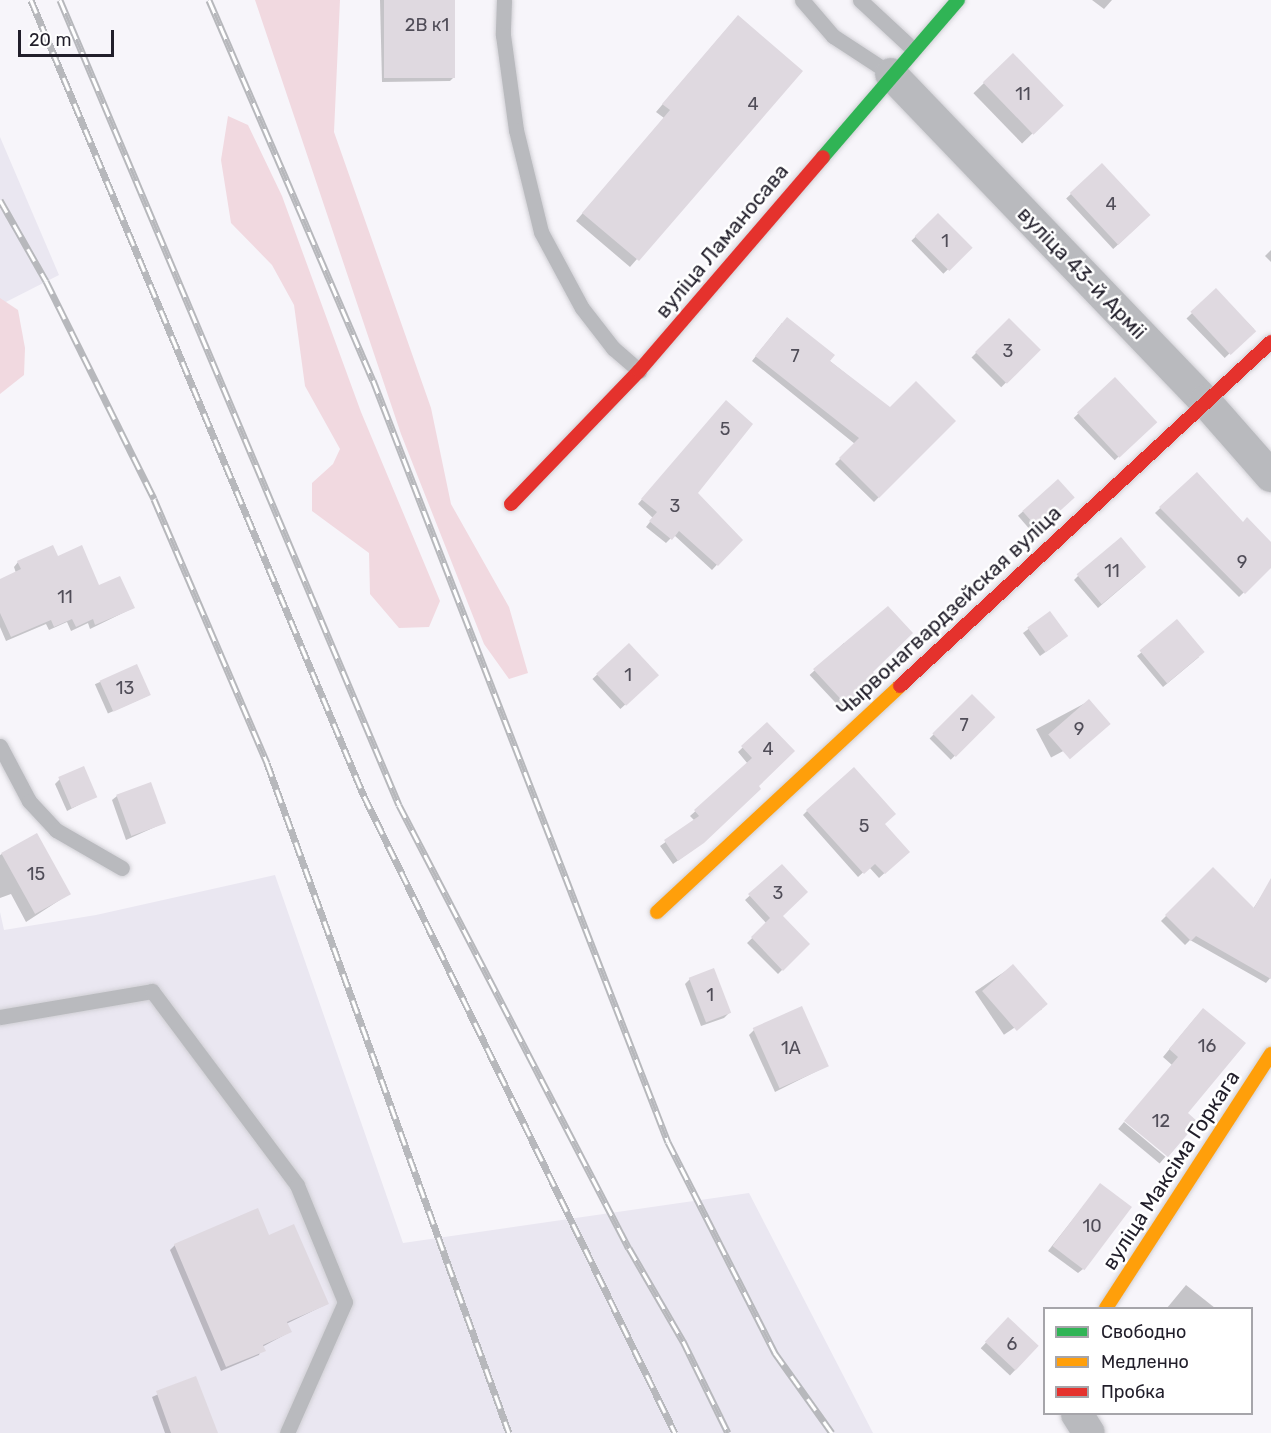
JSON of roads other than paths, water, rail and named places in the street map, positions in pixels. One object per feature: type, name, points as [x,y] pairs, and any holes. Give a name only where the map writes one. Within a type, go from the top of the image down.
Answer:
[{"type":"street","name":"вуліца Ламаносава","points":[[511,504],[639,372],[891,74],[958,0]]},
{"type":"street","name":"вуліца 43-й Арміі","points":[[891,74],[1205,402],[1271,476]]},
{"type":"street","name":"Чырвонагвардзейская вуліца","points":[[657,912],[1271,342]]},
{"type":"street","name":"вуліца Максіма Горкага","points":[[1107,1307],[1271,1054]]},
{"type":"street","points":[[1078,1415],[1089,1433]]},
{"type":"lane","points":[[504,0],[503,35],[516,130],[541,232],[582,308],[613,348],[639,372]]},
{"type":"lane","points":[[802,0],[834,36],[891,74]]},
{"type":"lane","points":[[860,0],[913,49]]},
{"type":"lane","points":[[0,746],[29,801],[56,830],[122,868]]},
{"type":"lane","points":[[0,1017],[152,991],[297,1185],[345,1302],[287,1433]]},
{"type":"railway","points":[[31,0],[364,796],[675,1433]]},
{"type":"railway","points":[[60,0],[399,805],[629,1248],[683,1341],[728,1433]]},
{"type":"railway","points":[[209,0],[373,380],[668,1142],[775,1353],[832,1433]]},
{"type":"railway","points":[[0,200],[46,281],[154,499],[267,763],[509,1433]]}]
